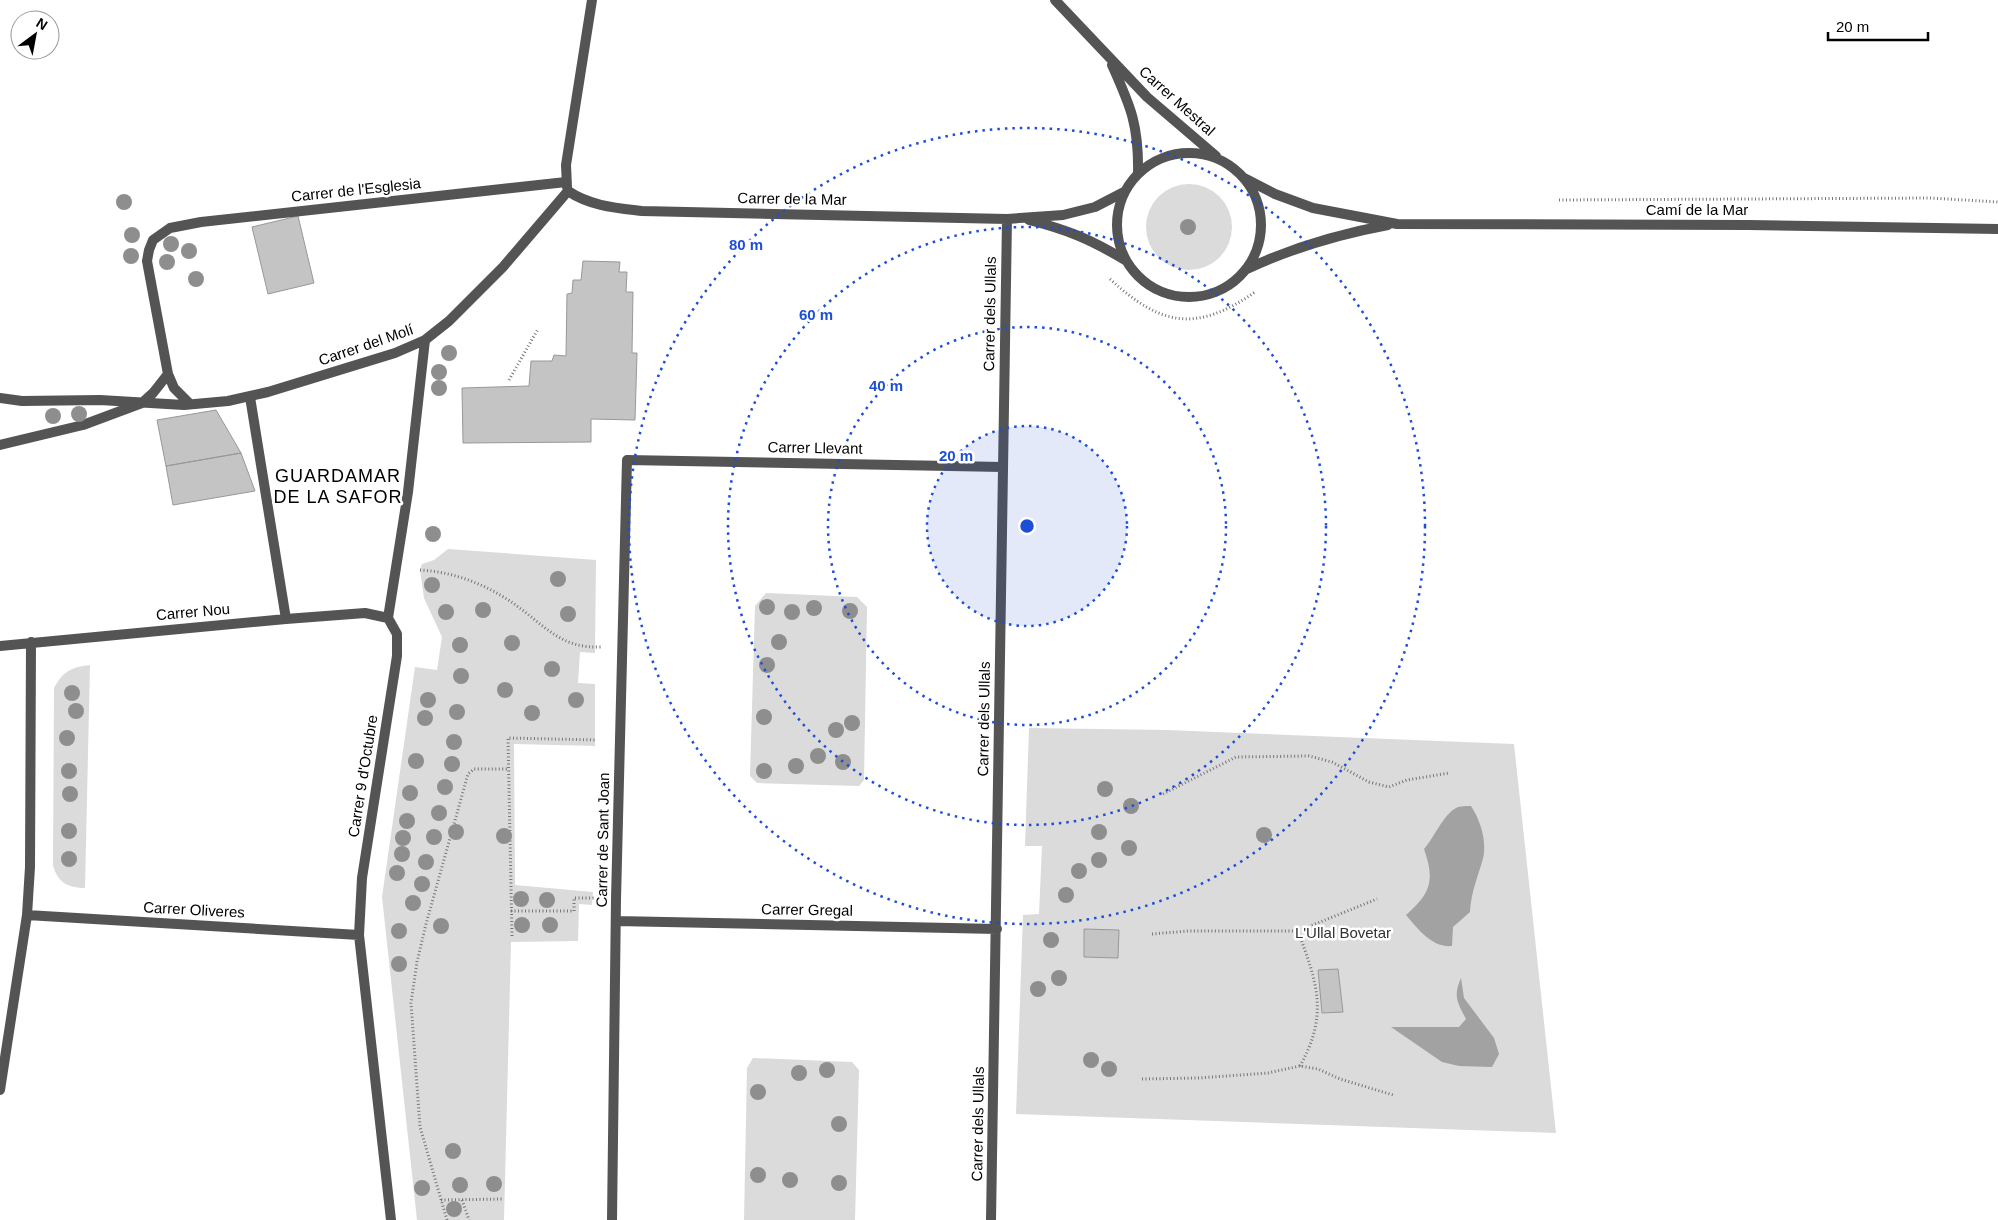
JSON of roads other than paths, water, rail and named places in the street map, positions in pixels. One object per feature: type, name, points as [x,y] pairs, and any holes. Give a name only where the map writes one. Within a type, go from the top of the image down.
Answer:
[{"type":"street","points":[[567,186],[566,165],[592,0]]},
{"type":"street","name":"Carrer Mestral","points":[[1055,0],[1147,97],[1225,163]]},
{"type":"street","name":"Carrer Mestral","points":[[1110,59],[1132,110],[1138,145],[1138,174]]},
{"type":"street","points":[[1179,153],[1203,154],[1225,163],[1244,178],[1256,199],[1261,223],[1258,247],[1247,269],[1229,286],[1208,295],[1183,298],[1160,292],[1139,279],[1125,260],[1117,238],[1117,214],[1124,192],[1138,174],[1157,160],[1179,153]]},
{"type":"street","name":"Camí de la Mar","points":[[1244,178],[1275,194],[1313,208],[1396,224],[1998,228]]},
{"type":"street","name":"Carrer de la Mar","points":[[567,186],[577,197],[609,207],[642,211],[1007,218],[1063,215],[1095,207],[1124,192]]},
{"type":"street","name":"Carrer de l'Esglesia","points":[[168,374],[147,261],[153,240],[170,228],[183,225],[567,186]]},
{"type":"street","name":"Carrer del Molí","points":[[0,398],[22,401],[100,400],[190,404],[250,397],[395,353],[424,340],[449,321],[503,267],[567,186]]},
{"type":"street","name":"Carrer dels Ullals","points":[[991,1220],[1007,218]]},
{"type":"street","name":"Carrer de la Mar","points":[[1018,218],[1066,229],[1125,260]]},
{"type":"street","name":"Camí de la Mar","points":[[1247,269],[1282,252],[1364,230],[1396,224]]},
{"type":"street","name":"Carrer 9 d'Octubre","points":[[391,1220],[359,935],[362,878],[397,656],[396,634],[388,618],[408,492],[424,340]]},
{"type":"street","points":[[0,445],[83,425],[142,403],[153,393],[168,374],[174,388],[190,404]]},
{"type":"street","points":[[250,397],[286,618]]},
{"type":"street","name":"Carrer Llevant","points":[[627,460],[1002,467]]},
{"type":"street","name":"Carrer de Sant Joan","points":[[612,1220],[616,899],[627,460]]},
{"type":"street","name":"Carrer Nou","points":[[0,646],[286,618],[365,613],[388,618]]},
{"type":"street","points":[[0,1090],[27,915],[30,867],[31,642]]},
{"type":"street","name":"Carrer Oliveres","points":[[27,915],[359,935]]},
{"type":"street","name":"Carrer Gregal","points":[[616,921],[997,929]]},
{"type":"district","name":"GUARDAMAR DE LA SAFOR","points":[[338,486]]},
{"type":"park label","name":"L'Ullal Bovetar","points":[[1343,933]]}]
